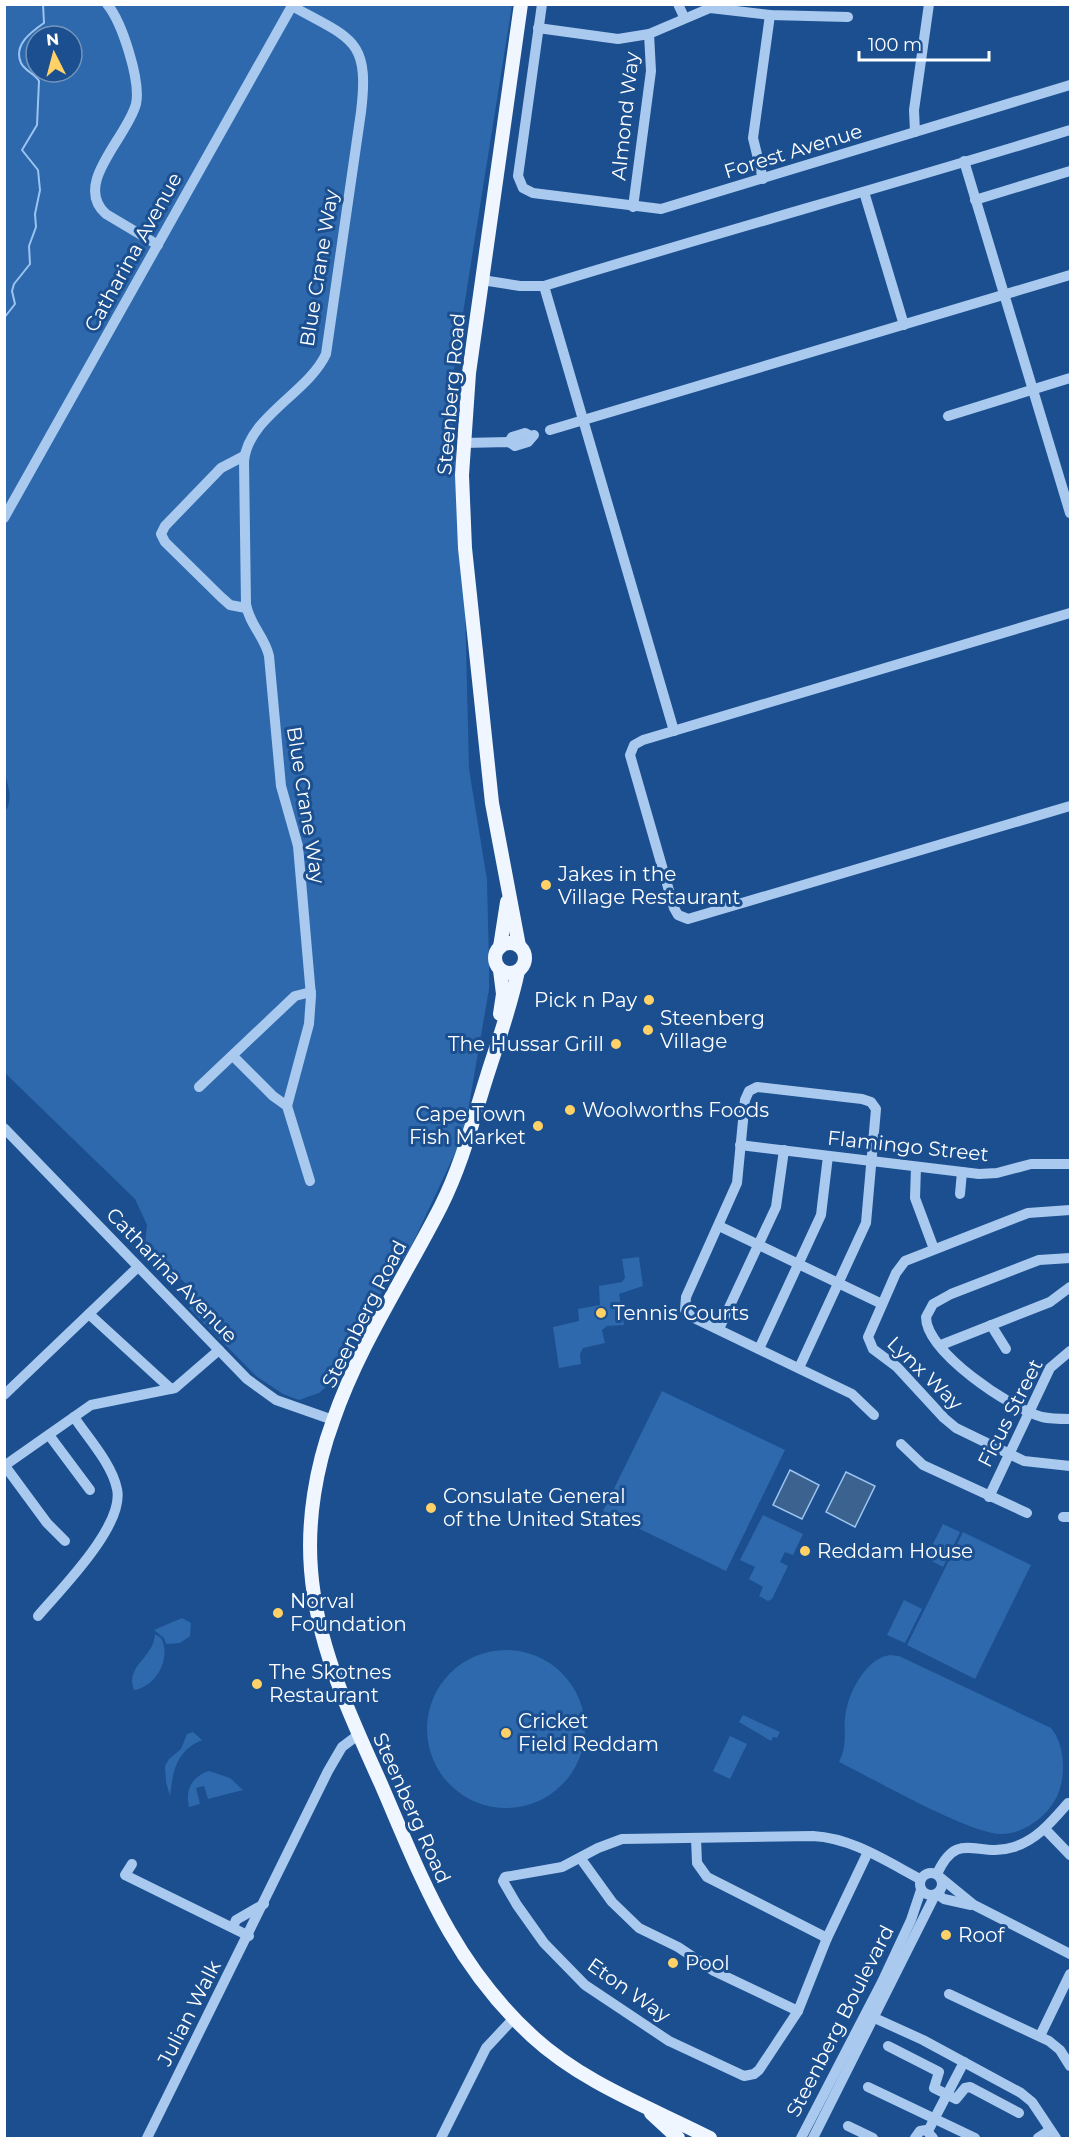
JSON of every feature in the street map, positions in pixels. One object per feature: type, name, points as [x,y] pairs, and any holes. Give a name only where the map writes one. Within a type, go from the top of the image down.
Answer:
[{"type":"main road","name":"Steenberg Road","points":[[519,946],[517,926],[507,894],[492,803],[465,548],[463,442],[482,280],[521,4]]},
{"type":"main road","name":"Steenberg Road","points":[[500,947],[506,922],[507,894]]},
{"type":"main road","points":[[507,943],[519,946],[525,958],[518,970],[509,973],[500,970],[495,958],[500,947],[507,943]]},
{"type":"main road","name":"Steenberg Road","points":[[488,1074],[502,1003],[500,970]]},
{"type":"main road","name":"Steenberg Road","points":[[518,970],[516,987],[469,1135],[443,1202],[354,1367],[333,1420],[316,1482],[311,1526],[310,1569],[326,1649],[358,1735],[447,1931],[479,1979],[514,2018],[576,2072],[710,2139]]},
{"type":"main road","points":[[643,2105],[678,2139]]},
{"type":"street","points":[[107,4],[117,18],[130,61],[137,98],[129,122],[94,182],[94,195],[99,208],[106,214],[158,245]]},
{"type":"street","points":[[538,28],[542,4]]},
{"type":"street","points":[[678,4],[684,17]]},
{"type":"street","points":[[915,132],[914,110],[929,4]]},
{"type":"street","name":"Catharina Avenue","points":[[4,518],[293,5]]},
{"type":"street","name":"Blue Crane Way","points":[[287,1106],[307,1034],[311,992],[298,840],[281,786],[269,656],[265,643],[251,623],[246,608],[244,456],[252,437],[307,380],[326,354],[364,87],[363,64],[353,44],[341,33],[293,5]]},
{"type":"street","points":[[649,34],[684,17],[710,8],[770,15],[848,17]]},
{"type":"street","points":[[763,179],[753,138],[770,15]]},
{"type":"street","name":"Almond Way","points":[[538,28],[618,39],[649,34],[651,71],[633,207]]},
{"type":"street","name":"Forest Avenue","points":[[538,28],[518,176],[523,188],[533,193],[633,207],[661,209],[1071,85]]},
{"type":"street","points":[[482,280],[520,286],[544,286],[736,226],[864,192],[1071,130]]},
{"type":"street","points":[[964,161],[1071,513]]},
{"type":"street","points":[[975,200],[1071,171]]},
{"type":"street","points":[[864,192],[904,325]]},
{"type":"street","points":[[550,430],[1071,276]]},
{"type":"street","points":[[544,286],[674,731]]},
{"type":"street","points":[[948,416],[1071,378]]},
{"type":"street","points":[[463,442],[512,444],[512,437],[525,433],[533,436]]},
{"type":"street","points":[[244,456],[221,468],[165,526],[161,534],[165,542],[220,597],[230,605],[246,608]]},
{"type":"street","points":[[1071,613],[638,742],[632,748],[630,755],[674,908],[678,915],[688,920],[1071,807]]},
{"type":"street","points":[[199,1087],[295,996],[311,992]]},
{"type":"street","points":[[233,1056],[273,1096],[287,1106],[310,1181]]},
{"type":"street","points":[[799,1368],[866,1223],[876,1109],[871,1102],[757,1088],[749,1091],[745,1100],[737,1183],[686,1297],[685,1310],[692,1317],[852,1394],[874,1415]]},
{"type":"street","name":"Catharina Avenue","points":[[4,1128],[219,1350],[265,1393],[288,1405],[333,1420]]},
{"type":"street","name":"Flamingo Street","points":[[740,1146],[987,1174],[1031,1164],[1071,1164]]},
{"type":"street","points":[[719,1329],[779,1198],[784,1150]]},
{"type":"street","points":[[759,1349],[823,1208],[828,1156]]},
{"type":"street","points":[[916,1167],[915,1198],[934,1249]]},
{"type":"street","points":[[960,1194],[962,1172]]},
{"type":"street","name":"Lynx Way","points":[[1071,1210],[1028,1213],[911,1258],[901,1266],[869,1332],[873,1349],[897,1367],[949,1423],[1009,1454],[1033,1463],[1071,1466]]},
{"type":"street","points":[[719,1226],[882,1304]]},
{"type":"street","points":[[1071,1258],[1039,1260],[939,1300],[928,1310],[926,1324],[941,1345],[974,1379],[1028,1411],[1047,1418],[1071,1419]]},
{"type":"street","points":[[4,1395],[138,1267]]},
{"type":"street","points":[[941,1345],[1058,1299],[1071,1287]]},
{"type":"street","points":[[89,1314],[171,1389]]},
{"type":"street","points":[[992,1325],[1006,1349]]},
{"type":"street","points":[[64,1541],[47,1523],[5,1466],[98,1402],[171,1389],[181,1384],[219,1350]]},
{"type":"street","name":"Ficus Street","points":[[989,1497],[1050,1368],[1071,1351]]},
{"type":"street","points":[[38,1616],[104,1533],[118,1504],[115,1482],[74,1417]]},
{"type":"street","points":[[48,1435],[90,1490]]},
{"type":"street","points":[[901,1444],[923,1465],[1027,1513]]},
{"type":"street","name":"Julian Walk","points":[[147,2139],[249,1936],[328,1771],[342,1747],[358,1735]]},
{"type":"street","points":[[915,1922],[942,1886],[939,1876],[947,1855],[956,1849],[1013,1847],[1045,1829],[1068,1803]]},
{"type":"street","points":[[1045,1829],[1071,1855]]},
{"type":"street","name":"Eton Way","points":[[868,1852],[826,1938],[798,2011],[759,2070],[754,2074],[744,2076],[675,2044],[602,1999],[558,1959],[503,1883],[505,1877],[552,1870],[622,1839],[820,1837],[842,1840],[868,1852],[921,1884]]},
{"type":"street","points":[[696,1838],[697,1863],[707,1877],[826,1938]]},
{"type":"street","points":[[581,1859],[612,1902],[639,1928],[678,1947],[714,1971],[798,2011]]},
{"type":"street","points":[[132,1864],[125,1875],[249,1936]]},
{"type":"street","points":[[915,1922],[921,1884],[926,1874],[939,1876],[975,1905],[1071,1954]]},
{"type":"street","points":[[921,1884],[927,1895],[936,1894],[944,1899],[975,1905]]},
{"type":"street","points":[[233,1927],[236,1920],[264,1904]]},
{"type":"street","name":"Steenberg Boulevard","points":[[801,2139],[869,2015],[915,1922]]},
{"type":"street","points":[[1040,2036],[1071,1974]]},
{"type":"street","points":[[949,1994],[1040,2036],[1060,2050],[1071,2066]]},
{"type":"street","points":[[869,2015],[964,2062],[1026,2097],[1053,2134],[1038,2139]]},
{"type":"street","name":"Steenberg Boulevard","points":[[813,2139],[869,2015]]},
{"type":"street","points":[[441,2139],[486,2048],[514,2018]]},
{"type":"street","points":[[888,2046],[939,2072],[934,2088],[946,2096],[956,2099],[965,2088],[970,2087],[1019,2113]]},
{"type":"street","points":[[915,2139],[920,2131],[931,2135],[934,2119],[964,2062]]},
{"type":"street","points":[[868,2087],[975,2139]]},
{"type":"street","points":[[848,2126],[873,2139]]},
{"type":"shaded area","points":[[4,5],[512,5],[450,395],[463,523],[469,769],[487,880],[489,989],[464,1134],[410,1249],[349,1342],[327,1386],[319,1393],[299,1400],[283,1394],[256,1376],[189,1308],[196,1301],[184,1288],[187,1285],[181,1279],[177,1282],[137,1249],[145,1243],[147,1225],[135,1199],[5,1073],[4,813],[9,804],[4,772]]},
{"type":"shaded area","name":"Tennis Courts","points":[[639,1257],[643,1286],[619,1294],[624,1325],[607,1326],[602,1330],[605,1343],[583,1348],[580,1354],[581,1364],[559,1368],[553,1327],[579,1321],[578,1309],[600,1305],[599,1286],[622,1282],[625,1278],[622,1259]]},
{"type":"shaded area","points":[[662,1391],[785,1450],[726,1571],[603,1511]]},
{"type":"shaded area","points":[[790,1470],[819,1485],[802,1519],[773,1505]]},
{"type":"shaded area","points":[[846,1472],[875,1486],[855,1527],[826,1512]]},
{"type":"shaded area","points":[[763,1515],[803,1534],[793,1555],[785,1552],[780,1562],[788,1566],[772,1599],[768,1601],[759,1596],[763,1587],[749,1579],[755,1567],[740,1560]]},
{"type":"shaded area","points":[[943,1524],[960,1532],[943,1567],[926,1558]]},
{"type":"shaded area","points":[[963,1532],[1031,1565],[975,1679],[907,1645]]},
{"type":"shaded area","points":[[904,1600],[922,1609],[905,1643],[887,1635]]},
{"type":"shaded area","points":[[182,1618],[191,1623],[190,1636],[180,1643],[166,1644],[164,1638],[154,1630]]},
{"type":"shaded area","points":[[155,1634],[161,1638],[164,1646],[165,1654],[160,1670],[149,1683],[134,1690],[133,1674],[150,1649]]},
{"type":"shaded area","name":"Cricket Field Reddam","points":[[506,1650],[521,1651],[536,1656],[550,1663],[562,1673],[572,1685],[579,1699],[584,1714],[584,1744],[579,1759],[572,1773],[562,1785],[550,1795],[536,1802],[521,1807],[506,1808],[491,1807],[476,1802],[462,1795],[450,1785],[440,1773],[433,1759],[428,1744],[427,1729],[428,1714],[433,1699],[440,1685],[450,1673],[462,1663],[476,1656],[491,1651]]},
{"type":"shaded area","points":[[899,1656],[1051,1728],[1059,1743],[1063,1760],[1061,1786],[1049,1809],[1036,1822],[1011,1833],[987,1832],[946,1816],[839,1762],[844,1748],[845,1718],[851,1694],[867,1668],[882,1657]]},
{"type":"shaded area","points":[[743,1715],[780,1732],[777,1738],[773,1737],[771,1741],[739,1722]]},
{"type":"shaded area","points":[[193,1732],[202,1740],[186,1750],[177,1763],[170,1796],[165,1766],[169,1759],[181,1749],[187,1734]]},
{"type":"shaded area","points":[[730,1736],[747,1744],[730,1779],[713,1771]]},
{"type":"shaded area","points":[[209,1771],[230,1778],[243,1790],[208,1799],[204,1786],[196,1788],[200,1804],[189,1807],[188,1795],[191,1784],[198,1776]]},
{"type":"waterway","points":[[4,318],[15,304],[12,291],[14,284],[30,264],[29,246],[36,227],[35,214],[40,190],[38,170],[22,150],[37,125],[39,81],[21,63],[19,50],[25,40],[44,23],[43,4]]},
{"type":"place","name":"Jakes in the Village Restaurant","points":[[546,885]]},
{"type":"place","name":"Pick n Pay","points":[[649,1000]]},
{"type":"place","name":"Steenberg Village","points":[[648,1030]]},
{"type":"place","name":"The Hussar Grill","points":[[616,1044]]},
{"type":"place","name":"Woolworths Foods","points":[[570,1110]]},
{"type":"place","name":"Cape Town Fish Market","points":[[538,1126]]},
{"type":"place","name":"Tennis Courts","points":[[601,1313]]},
{"type":"place","name":"Consulate General of the United States","points":[[431,1508]]},
{"type":"place","name":"Reddam House","points":[[805,1551]]},
{"type":"place","name":"Norval Foundation","points":[[278,1613]]},
{"type":"place","name":"The Skotnes Restaurant","points":[[257,1684]]},
{"type":"place","name":"Cricket Field Reddam","points":[[506,1733]]},
{"type":"place","name":"Roof","points":[[946,1935]]},
{"type":"place","name":"Pool","points":[[673,1963]]}]
